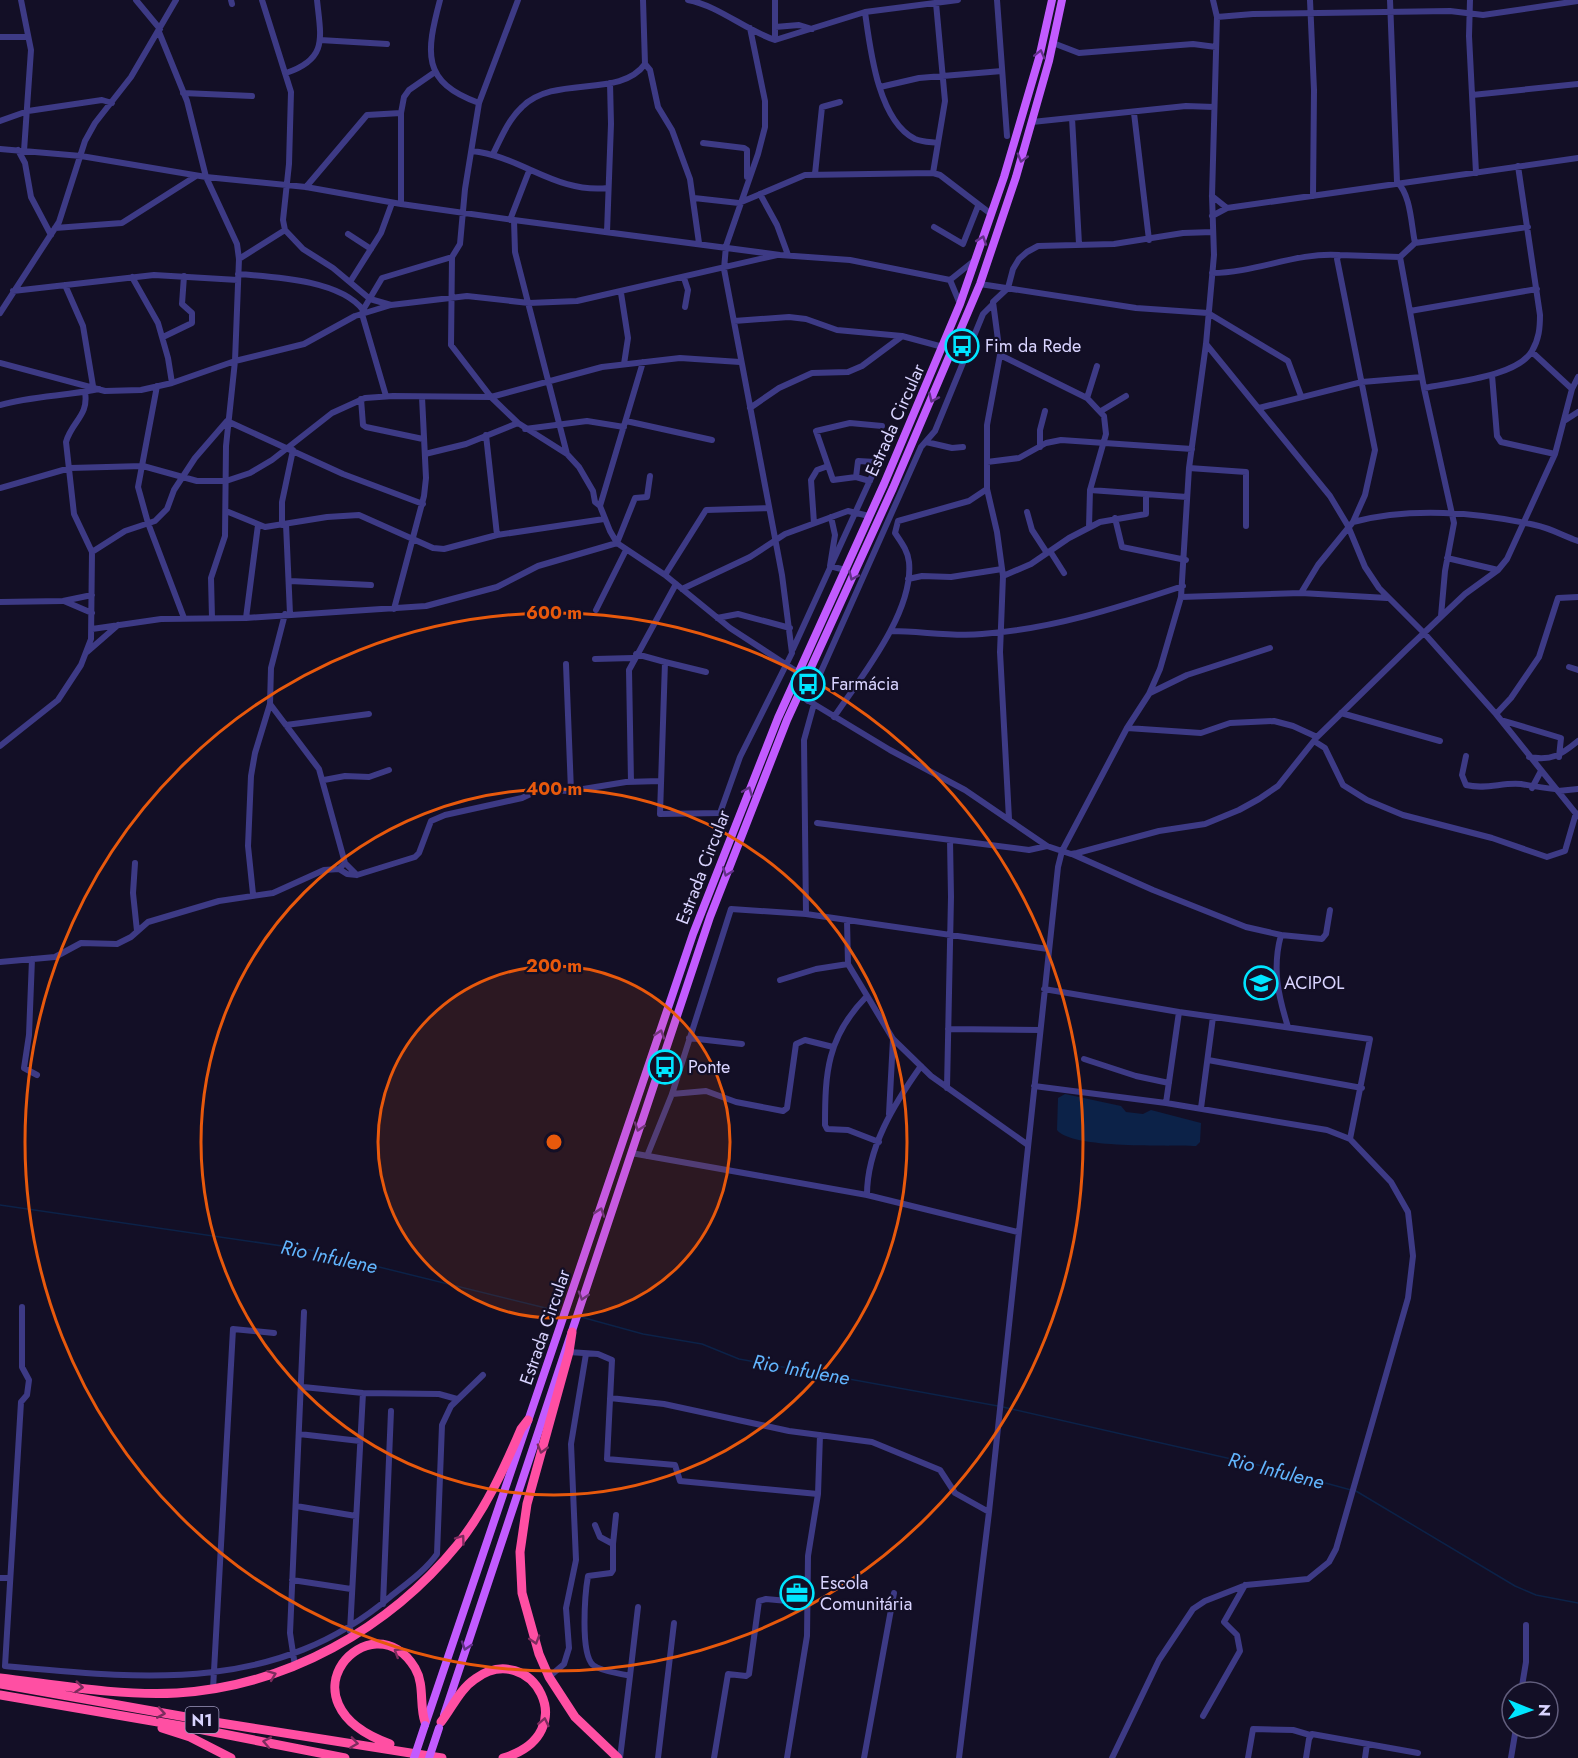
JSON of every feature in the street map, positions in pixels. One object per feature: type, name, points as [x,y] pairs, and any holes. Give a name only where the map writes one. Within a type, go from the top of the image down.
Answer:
[{"type":"highway","points":[[574,1327],[527,1504],[520,1552],[522,1593],[536,1646],[549,1677],[575,1717],[619,1758]]},
{"type":"highway","points":[[1,1680],[128,1693],[177,1693],[213,1689],[260,1679],[295,1666],[350,1633],[383,1617],[424,1582],[459,1543],[482,1509],[521,1429],[528,1420]]},
{"type":"highway","points":[[405,1750],[365,1733],[343,1716],[335,1693],[335,1680],[340,1665],[359,1648],[372,1644],[396,1649],[405,1656],[417,1672],[425,1724]]},
{"type":"highway","points":[[440,1725],[466,1686],[475,1679],[498,1669],[522,1673],[539,1689],[546,1709],[546,1722],[541,1734],[529,1747],[504,1758]]},
{"type":"highway","name":"N1","points":[[1,1680],[214,1722],[405,1750],[442,1758]]},
{"type":"highway","name":"N1","points":[[0,1695],[345,1758]]},
{"type":"highway","points":[[146,1721],[190,1737],[231,1758]]},
{"type":"main road","name":"Estrada Circular","points":[[414,1758],[693,934],[739,814],[960,304],[991,214],[1035,70],[1052,0]]},
{"type":"main road","name":"Estrada Circular","points":[[440,1725],[710,916],[778,742],[881,514],[980,284],[1032,122],[1062,0]]},
{"type":"main road","points":[[429,1758],[440,1725]]},
{"type":"street","points":[[21,0],[31,50],[25,163],[31,197],[51,235]]},
{"type":"street","points":[[136,0],[159,30],[183,93],[206,177],[237,244],[239,258],[235,361],[227,421],[224,540],[211,578],[212,618]]},
{"type":"street","points":[[0,313],[56,228],[95,123],[131,77],[176,0]]},
{"type":"street","points":[[262,0],[290,86],[285,230],[303,249],[370,299],[391,305]]},
{"type":"street","points":[[286,73],[313,60],[320,40],[317,0]]},
{"type":"street","points":[[440,0],[431,38],[435,72],[451,91],[478,103]]},
{"type":"street","points":[[523,0],[517,3],[478,103],[462,212],[460,244],[452,257],[451,345],[491,397],[524,429],[567,454],[579,467],[593,491],[595,502],[600,506]]},
{"type":"street","points":[[643,0],[645,64],[650,70],[658,107],[672,130],[690,179],[699,243]]},
{"type":"street","points":[[688,0],[775,40],[865,12],[958,0]]},
{"type":"street","points":[[713,0],[714,10]]},
{"type":"street","points":[[775,0],[775,40]]},
{"type":"street","points":[[997,0],[1007,136]]},
{"type":"street","points":[[959,1758],[989,1512],[1048,949],[1062,851],[1127,728],[1149,694],[1163,659],[1183,586],[1189,468],[1206,344],[1212,273],[1217,17],[1213,0]]},
{"type":"street","points":[[1310,0],[1314,90],[1313,196]]},
{"type":"street","points":[[1390,0],[1397,182],[1404,191],[1415,243]]},
{"type":"street","points":[[1470,0],[1476,173]]},
{"type":"street","points":[[1217,17],[1253,14],[1470,12],[1496,14],[1554,2],[1578,1]]},
{"type":"street","points":[[932,2],[943,75],[944,117],[933,173]]},
{"type":"street","points":[[865,12],[880,87],[890,111],[911,136],[938,143]]},
{"type":"street","points":[[775,27],[799,25],[812,29]]},
{"type":"street","points":[[750,28],[765,101],[765,127],[726,246],[724,269],[775,541],[792,653]]},
{"type":"street","points":[[0,37],[28,37]]},
{"type":"street","points":[[320,40],[387,44]]},
{"type":"street","points":[[1053,43],[1079,53],[1193,44],[1216,47]]},
{"type":"street","points":[[493,154],[511,119],[522,106],[536,96],[566,87],[610,83],[631,77],[645,64]]},
{"type":"street","points":[[880,87],[943,75],[1002,71]]},
{"type":"street","points":[[401,204],[403,146],[401,113],[406,93],[435,72]]},
{"type":"street","points":[[607,232],[610,83]]},
{"type":"street","points":[[1472,95],[1578,84]]},
{"type":"street","points":[[183,93],[252,96]]},
{"type":"street","points":[[0,121],[28,111],[102,100],[112,103]]},
{"type":"street","points":[[815,174],[822,107],[840,102]]},
{"type":"street","points":[[1032,122],[1201,105],[1215,106]]},
{"type":"street","points":[[306,187],[367,115],[380,112],[401,113]]},
{"type":"street","points":[[1134,113],[1149,240]]},
{"type":"street","points":[[1072,118],[1079,244]]},
{"type":"street","points":[[703,143],[747,150],[747,179]]},
{"type":"street","points":[[0,149],[81,156],[196,176],[306,187],[392,203],[780,255],[850,260],[950,280],[975,260]]},
{"type":"street","points":[[24,151],[25,163]]},
{"type":"street","points":[[472,151],[493,154],[529,171],[575,188],[608,188]]},
{"type":"street","points":[[1212,216],[1227,208],[1578,158]]},
{"type":"street","points":[[1424,388],[1492,375],[1509,369],[1532,352],[1539,336],[1536,289],[1518,166]]},
{"type":"street","points":[[529,171],[512,220],[515,252],[567,454]]},
{"type":"street","points":[[694,198],[739,203],[795,178],[815,174],[933,173],[940,175],[991,214]]},
{"type":"street","points":[[56,228],[122,223],[196,176]]},
{"type":"street","points":[[760,194],[777,225],[788,255]]},
{"type":"street","points":[[1212,196],[1227,208]]},
{"type":"street","points":[[350,282],[381,233],[392,203]]},
{"type":"street","points":[[934,227],[963,244],[978,206]]},
{"type":"street","points":[[1212,273],[1239,272],[1323,255],[1400,257],[1415,243],[1528,227]]},
{"type":"street","points":[[239,258],[285,230]]},
{"type":"street","points":[[806,914],[804,740],[811,702],[921,447],[935,431],[947,404],[983,314],[1008,288],[1013,269],[1027,252],[1038,246],[1114,244],[1183,233],[1213,232]]},
{"type":"street","points":[[348,234],[371,249]]},
{"type":"street","points":[[0,363],[96,388],[141,390],[235,361],[304,344],[362,312],[391,305],[450,297],[482,296],[529,303],[578,301],[780,255]]},
{"type":"street","points":[[1301,593],[1350,524],[1365,495],[1375,450],[1337,259],[1339,255]]},
{"type":"street","points":[[362,312],[382,278],[452,257]]},
{"type":"street","points":[[1400,257],[1424,388],[1454,523],[1447,558],[1441,616]]},
{"type":"street","points":[[14,291],[132,277],[184,276],[290,279],[343,293],[353,297],[362,312],[386,396]]},
{"type":"street","points":[[163,337],[192,322],[192,313],[182,304],[184,276]]},
{"type":"street","points":[[132,277],[163,337],[172,382]]},
{"type":"street","points":[[684,278],[688,290],[684,307]]},
{"type":"street","points":[[950,280],[960,304]]},
{"type":"street","points":[[980,284],[1147,309],[1208,314],[1288,362],[1301,396]]},
{"type":"street","points":[[64,285],[83,326],[96,388]]},
{"type":"street","points":[[1410,311],[1536,289]]},
{"type":"street","points":[[621,293],[628,338],[624,364]]},
{"type":"street","points":[[992,305],[1000,355],[989,408],[987,489],[998,532],[1002,573],[1000,633],[1009,819]]},
{"type":"street","points":[[734,321],[789,317],[837,330],[902,336],[943,347]]},
{"type":"street","points":[[750,408],[794,380],[812,373],[848,372],[862,366],[902,336]]},
{"type":"street","points":[[1127,728],[1201,733],[1230,723],[1274,721],[1293,726],[1325,748],[1334,770],[1348,790],[1403,815],[1492,838],[1547,857],[1565,851],[1576,826],[1577,815],[1498,717],[1424,633],[1387,598],[1365,567],[1350,524],[1330,496],[1206,344]]},
{"type":"street","points":[[1532,352],[1574,392]]},
{"type":"street","points":[[1000,355],[1088,398],[1101,411],[1106,426],[1104,442],[1090,490],[1089,527]]},
{"type":"street","points":[[0,489],[70,468],[143,466],[197,481],[226,481],[250,473],[291,449],[322,419],[361,399],[386,396],[491,397],[602,367],[680,358],[740,362]]},
{"type":"street","points":[[644,362],[600,506],[604,519],[617,543],[665,575],[717,618],[799,673]]},
{"type":"street","points":[[1088,398],[1097,366]]},
{"type":"street","points":[[1492,375],[1497,436],[1501,442],[1555,454]]},
{"type":"street","points":[[1259,408],[1362,382],[1422,377]]},
{"type":"street","points":[[1071,854],[1159,831],[1205,824],[1239,810],[1278,786],[1315,739],[1341,713],[1441,616],[1465,594],[1498,570],[1507,559],[1555,454],[1578,377]]},
{"type":"street","points":[[157,386],[138,487],[148,524],[184,618]]},
{"type":"street","points":[[0,405],[19,400],[85,392],[96,388]]},
{"type":"street","points":[[85,392],[86,408],[69,433],[66,442],[75,520],[92,552],[92,629],[87,652]]},
{"type":"street","points":[[1101,411],[1126,396]]},
{"type":"street","points":[[394,609],[423,504],[426,478],[422,397]]},
{"type":"street","points":[[361,399],[363,425],[423,440]]},
{"type":"street","points":[[1040,447],[1040,430],[1045,411]]},
{"type":"street","points":[[1564,421],[1578,412]]},
{"type":"street","points":[[227,421],[378,488],[423,504]]},
{"type":"street","points":[[92,552],[125,531],[155,521],[167,509],[183,476],[211,436],[227,421]]},
{"type":"street","points":[[524,429],[587,421],[625,424],[712,440]]},
{"type":"street","points":[[870,481],[856,477],[833,480],[816,431],[857,422],[882,426]]},
{"type":"street","points":[[425,454],[518,423]]},
{"type":"street","points":[[486,435],[498,535]]},
{"type":"street","points":[[987,462],[1019,458],[1040,447],[1061,440],[1192,450]]},
{"type":"street","points":[[926,442],[952,448],[963,447]]},
{"type":"street","points":[[253,894],[248,846],[251,776],[270,704],[271,668],[288,614],[291,581],[282,502],[291,449]]},
{"type":"street","points":[[665,662],[660,814],[720,813],[740,757],[792,653],[830,566],[857,512],[876,468],[875,462],[858,461],[856,477]]},
{"type":"street","points":[[814,523],[811,480],[817,470],[828,466]]},
{"type":"street","points":[[1189,468],[1246,472],[1246,526]]},
{"type":"street","points":[[617,543],[635,498],[647,497],[650,476]]},
{"type":"street","points":[[896,533],[898,521],[903,518],[969,501],[987,489]]},
{"type":"street","points":[[1090,490],[1187,497]]},
{"type":"street","points":[[908,579],[922,576],[951,577],[1002,573],[1049,552],[1089,527],[1115,518],[1146,514],[1146,494]]},
{"type":"street","points":[[665,575],[702,512],[769,508]]},
{"type":"street","points":[[226,511],[258,525],[359,515],[433,548],[444,549],[498,535],[604,519]]},
{"type":"street","points":[[682,589],[750,557],[785,534],[848,511],[869,516]]},
{"type":"street","points":[[1027,512],[1032,530],[1064,573]]},
{"type":"street","points":[[834,717],[891,630],[904,605],[909,562],[905,547],[881,514]]},
{"type":"street","points":[[1350,524],[1398,514],[1452,514],[1525,523],[1578,541]]},
{"type":"street","points":[[830,566],[835,535],[831,517]]},
{"type":"street","points":[[1115,518],[1122,547],[1186,560]]},
{"type":"street","points":[[246,618],[258,525]]},
{"type":"street","points":[[92,629],[118,624],[184,618],[246,618],[394,609],[437,604],[497,587],[538,566],[617,543]]},
{"type":"street","points":[[596,610],[626,550]]},
{"type":"street","points":[[1447,558],[1498,570]]},
{"type":"street","points":[[830,566],[845,570]]},
{"type":"street","points":[[291,581],[371,585]]},
{"type":"street","points":[[631,782],[627,682],[635,656],[676,584]]},
{"type":"street","points":[[891,630],[955,635],[1000,633],[1073,621],[1183,586]]},
{"type":"street","points":[[1181,597],[1301,593],[1387,598]]},
{"type":"street","points":[[0,602],[63,601],[92,595]]},
{"type":"street","points":[[1498,717],[1539,657],[1558,598],[1578,597]]},
{"type":"street","points":[[63,601],[92,612]]},
{"type":"street","points":[[717,618],[738,614],[790,628]]},
{"type":"street","points":[[833,621],[843,625]]},
{"type":"street","points":[[0,746],[58,700],[87,652],[118,624]]},
{"type":"street","points":[[1149,694],[1187,675],[1270,648]]},
{"type":"street","points":[[595,659],[635,656],[706,672]]},
{"type":"street","points":[[566,664],[571,791]]},
{"type":"street","points":[[1569,667],[1578,670]]},
{"type":"street","points":[[799,695],[965,790],[1047,846],[1071,854],[1152,891],[1246,927],[1281,935],[1325,938],[1330,910]]},
{"type":"street","points":[[270,704],[319,769],[324,780],[328,804],[345,863],[357,875]]},
{"type":"street","points":[[1341,713],[1440,741]]},
{"type":"street","points":[[286,725],[369,714]]},
{"type":"street","points":[[1498,717],[1561,738],[1559,757]]},
{"type":"street","points":[[1529,757],[1540,759],[1559,757],[1578,741]]},
{"type":"street","points":[[1466,756],[1462,775],[1466,785],[1481,788],[1522,784],[1532,788],[1578,789]]},
{"type":"street","points":[[324,780],[345,776],[369,777],[389,770]]},
{"type":"street","points":[[1532,788],[1541,771]]},
{"type":"street","points":[[0,962],[61,955],[81,944],[117,944],[125,941],[148,922],[219,901],[253,894],[273,893],[318,872],[339,869],[357,875],[418,855],[431,821],[445,815],[522,798],[539,790],[571,791],[631,782],[660,781]]},
{"type":"street","points":[[817,823],[1029,850],[1047,846]]},
{"type":"street","points":[[947,1088],[950,840]]},
{"type":"street","points":[[135,863],[133,893],[136,931]]},
{"type":"street","points":[[339,869],[345,863]]},
{"type":"street","points":[[647,1156],[672,1094],[731,909],[806,914],[1048,949]]},
{"type":"street","points":[[847,921],[848,964],[893,1039],[947,1088],[1028,1145]]},
{"type":"street","points":[[1281,935],[1275,973],[1277,992],[1288,1027]]},
{"type":"street","points":[[32,959],[29,1035],[24,1068],[37,1075]]},
{"type":"street","points":[[780,980],[816,969],[848,964]]},
{"type":"street","points":[[1044,989],[1179,1012],[1371,1040],[1350,1139]]},
{"type":"street","points":[[866,997],[844,1024],[833,1047],[826,1073],[825,1127],[848,1130],[879,1142]]},
{"type":"street","points":[[1166,1103],[1179,1012]]},
{"type":"street","points":[[1201,1108],[1214,1017]]},
{"type":"street","points":[[948,1029],[1040,1030]]},
{"type":"street","points":[[689,1038],[742,1044]]},
{"type":"street","points":[[889,1117],[893,1039]]},
{"type":"street","points":[[672,1094],[706,1091],[736,1102],[783,1111],[787,1108],[796,1044],[805,1040],[833,1047]]},
{"type":"street","points":[[1084,1059],[1136,1076],[1169,1083]]},
{"type":"street","points":[[1208,1060],[1362,1088]]},
{"type":"street","points":[[867,1195],[868,1168],[889,1117],[921,1066]]},
{"type":"street","points":[[1034,1086],[1201,1108],[1327,1130],[1350,1139],[1391,1182],[1408,1212],[1413,1256],[1408,1298],[1336,1549],[1329,1562],[1308,1580],[1246,1585],[1205,1601],[1193,1609],[1159,1660],[1112,1758]]},
{"type":"street","points":[[631,1153],[867,1195],[1018,1232]]},
{"type":"street","points":[[1,1680],[5,1666],[21,1402],[27,1395],[29,1380],[22,1367],[22,1307]]},
{"type":"street","points":[[295,1666],[292,1654],[292,1581],[303,1387],[301,1338],[304,1312]]},
{"type":"street","points":[[213,1689],[233,1329],[274,1333]]},
{"type":"street","points":[[569,1352],[609,1356],[612,1360],[607,1459],[675,1465],[680,1481],[818,1494]]},
{"type":"street","points":[[549,1677],[564,1664],[569,1648],[566,1608],[576,1560],[571,1444],[586,1354]]},
{"type":"street","points":[[5,1666],[112,1676],[162,1677],[214,1674],[292,1654],[350,1633],[437,1554],[442,1425],[447,1412],[457,1399],[483,1375]]},
{"type":"street","points":[[303,1387],[363,1394],[439,1394],[457,1399]]},
{"type":"street","points":[[350,1633],[363,1394]]},
{"type":"street","points":[[610,1398],[674,1405],[789,1431],[872,1442],[934,1466],[945,1476],[956,1493],[989,1512]]},
{"type":"street","points":[[383,1617],[391,1412]]},
{"type":"street","points":[[299,1434],[360,1442]]},
{"type":"street","points":[[787,1758],[803,1671],[809,1603],[808,1556],[818,1494],[820,1435]]},
{"type":"street","points":[[296,1506],[356,1515]]},
{"type":"street","points":[[616,1515],[612,1572],[588,1576],[585,1637],[588,1657],[592,1664],[630,1676]]},
{"type":"street","points":[[595,1525],[600,1537],[613,1544]]},
{"type":"street","points":[[0,1578],[9,1578]]},
{"type":"street","points":[[292,1581],[351,1590]]},
{"type":"street","points":[[1203,1716],[1240,1651],[1237,1635],[1224,1622],[1246,1585]]},
{"type":"street","points":[[864,1758],[894,1593]]},
{"type":"street","points":[[714,1758],[728,1674],[746,1676],[749,1674],[759,1601],[766,1599],[809,1603]]},
{"type":"street","points":[[619,1758],[638,1607]]},
{"type":"street","points":[[658,1758],[674,1623]]},
{"type":"street","points":[[1523,1680],[1526,1662],[1526,1625]]},
{"type":"street","points":[[1248,1758],[1253,1728],[1293,1730],[1310,1735],[1418,1753]]},
{"type":"street","points":[[1306,1758],[1310,1735]]},
{"type":"street","points":[[1511,1758],[1514,1740]]},
{"type":"street","points":[[1365,1758],[1367,1744]]},
{"type":"water","points":[[1065,1094],[1121,1106],[1126,1112],[1143,1114],[1151,1110],[1201,1123],[1200,1142],[1196,1146],[1122,1145],[1066,1136],[1057,1130],[1058,1098]]},
{"type":"waterway","name":"Rio Infulene","points":[[0,1205],[310,1250],[562,1312]]},
{"type":"waterway","name":"Rio Infulene","points":[[581,1317],[643,1334],[702,1344],[739,1359],[998,1406]]},
{"type":"waterway","name":"Rio Infulene","points":[[1003,1407],[1271,1468],[1351,1490]]},
{"type":"waterway","name":"Rio Infulene","points":[[1356,1491],[1515,1586],[1536,1595],[1578,1603]]},
{"type":"place","name":"Fim da Rede","points":[[962,346]]},
{"type":"place","name":"Farmácia","points":[[808,684]]},
{"type":"place","name":"ACIPOL","points":[[1261,983]]},
{"type":"place","name":"Ponte","points":[[665,1067]]},
{"type":"place","name":"Escola Comunitária","points":[[797,1593]]}]
